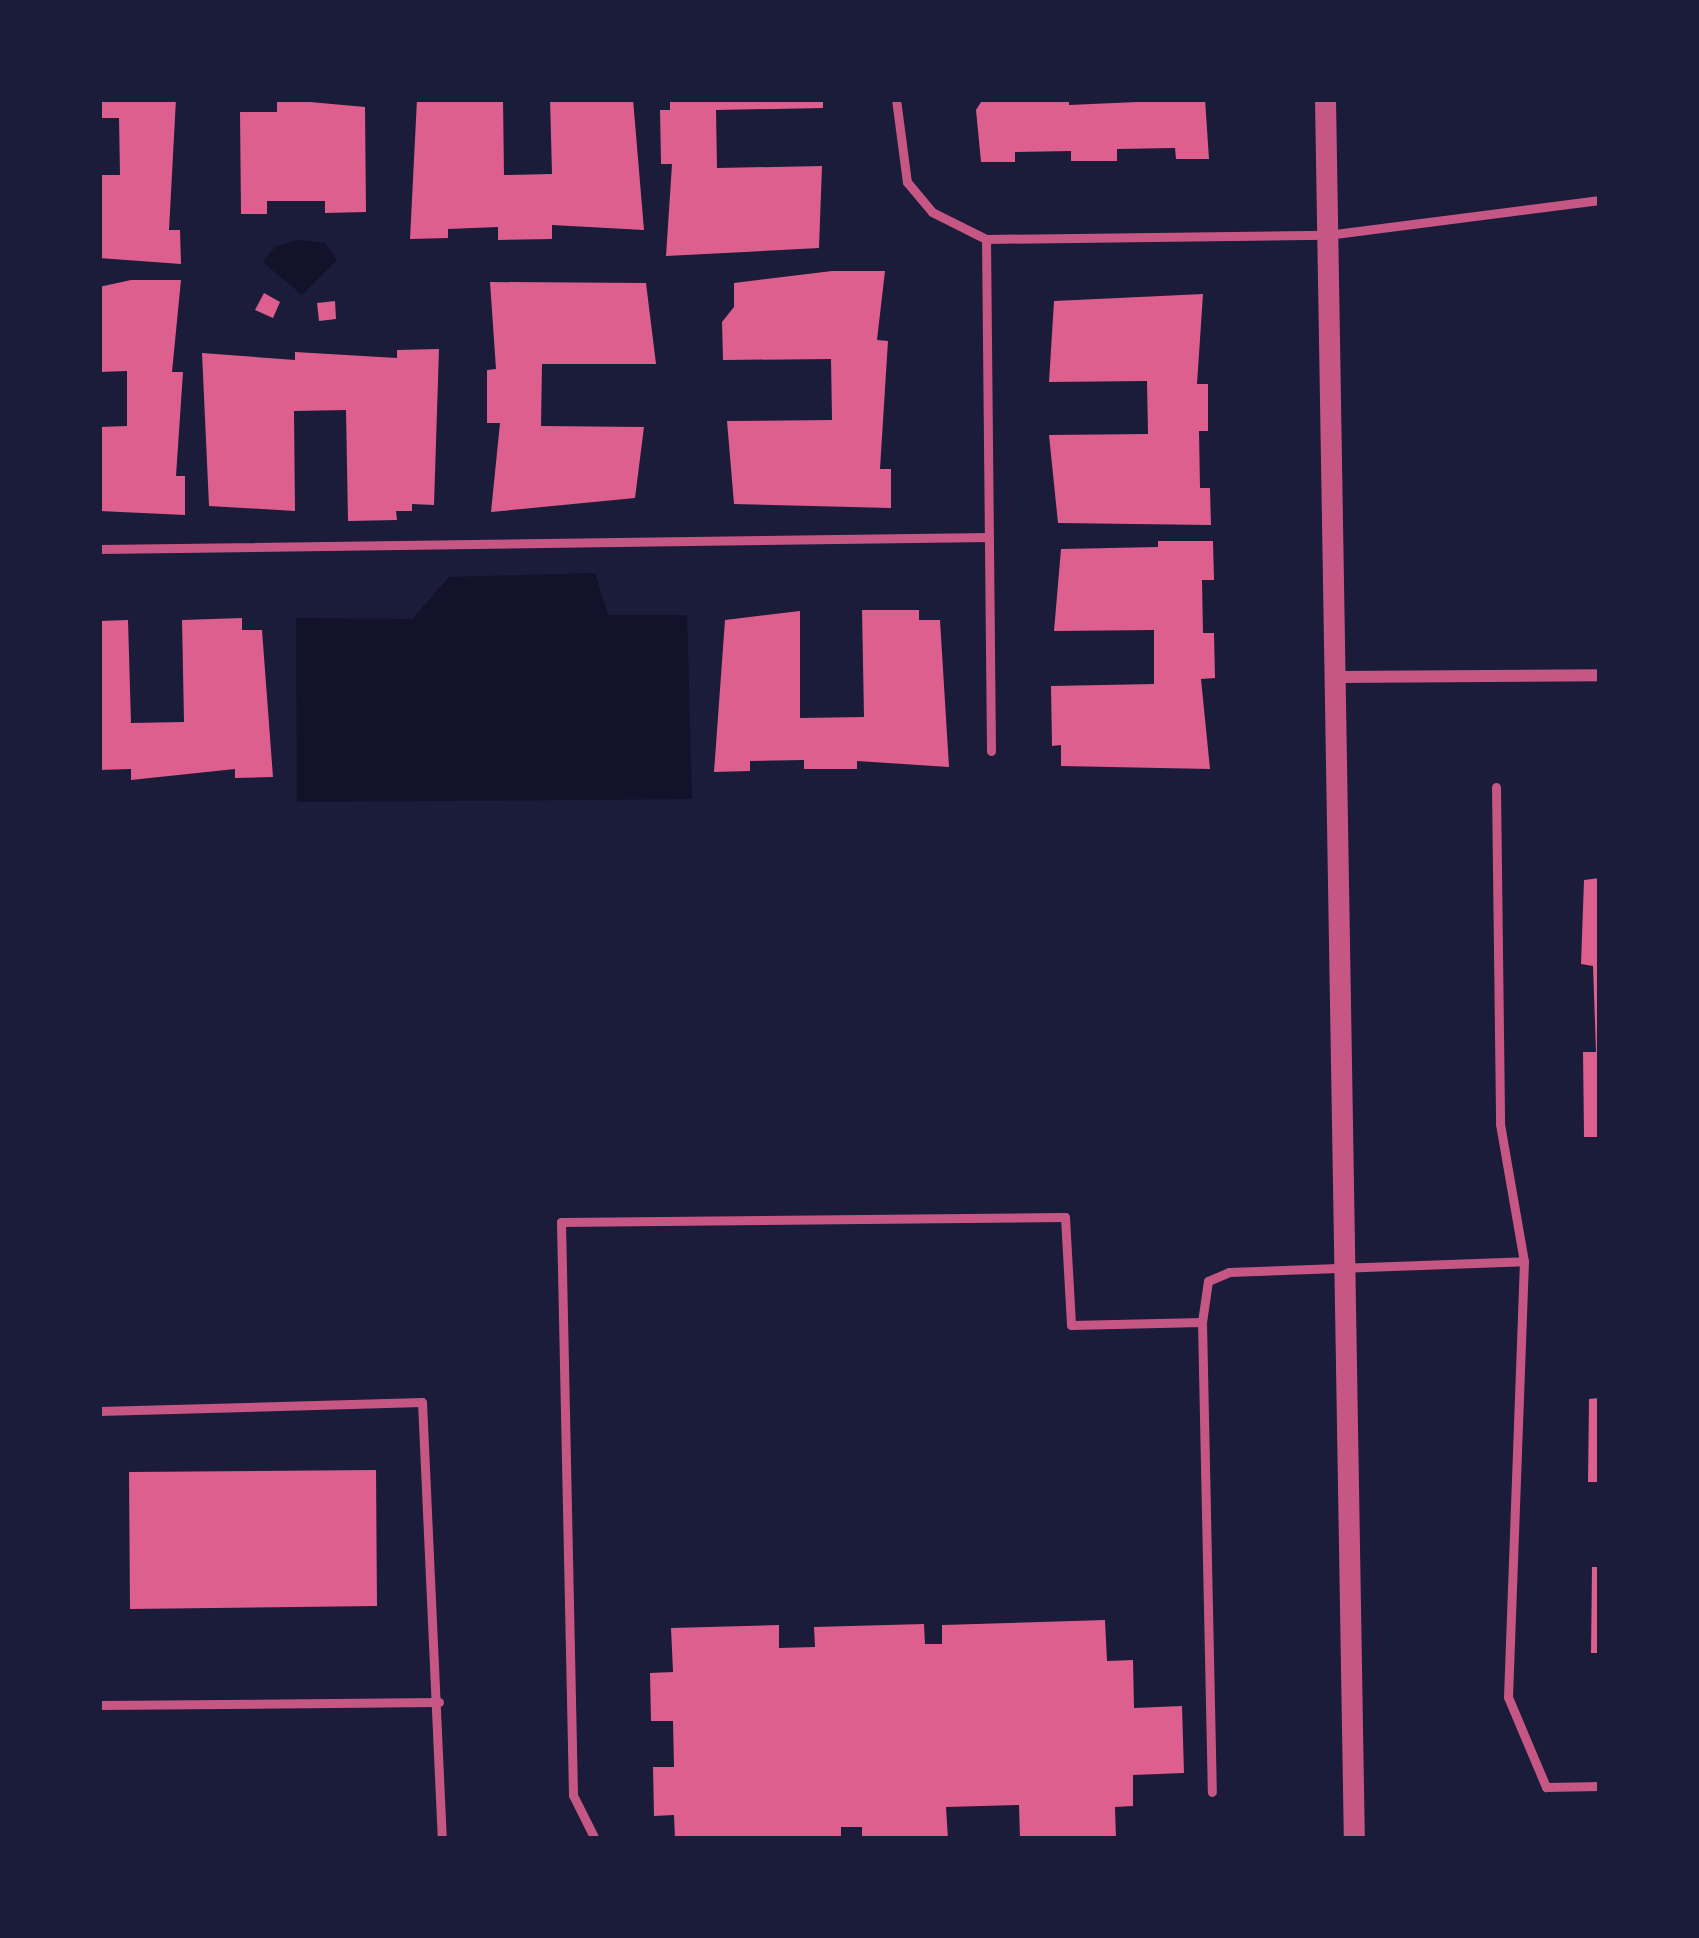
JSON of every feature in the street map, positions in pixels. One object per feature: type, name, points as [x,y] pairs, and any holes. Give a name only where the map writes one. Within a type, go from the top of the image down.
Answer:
[{"type":"street","points":[[1325,99],[1354,1839]]},
{"type":"street","points":[[1336,677],[1600,675]]},
{"type":"lane","points":[[896,99],[907,182],[932,212],[986,239],[1328,235],[1600,200]]},
{"type":"lane","points":[[986,239],[991,752]]},
{"type":"lane","points":[[99,549],[989,537]]},
{"type":"lane","points":[[1496,788],[1501,1124],[1524,1261],[1508,1697],[1546,1787],[1600,1786]]},
{"type":"lane","points":[[595,1839],[573,1796],[560,1222],[1065,1217],[1071,1325],[1202,1322]]},
{"type":"lane","points":[[1212,1792],[1202,1322],[1208,1281],[1229,1272],[1345,1264],[1524,1261]]},
{"type":"lane","points":[[99,1411],[422,1402],[442,1839]]},
{"type":"lane","points":[[99,1705],[439,1702]]},
{"type":"shaded area","points":[[299,240],[325,243],[337,260],[302,295],[263,262],[276,246]]},
{"type":"shaded area","points":[[595,573],[608,615],[687,615],[692,799],[297,802],[296,618],[412,619],[449,577]]},
{"type":"building","points":[[99,99],[176,99],[169,230],[180,230],[181,264],[99,258],[99,175],[120,175],[119,118],[99,118]]},
{"type":"building","points":[[277,99],[365,107],[366,212],[325,213],[325,201],[267,201],[267,214],[241,214],[240,112],[277,112]]},
{"type":"building","points":[[417,99],[503,99],[504,175],[552,174],[550,99],[633,99],[644,230],[552,225],[552,239],[498,240],[498,227],[448,229],[448,238],[410,239]]},
{"type":"building","points":[[670,99],[823,99],[823,108],[716,110],[717,168],[822,166],[819,248],[666,256],[672,164],[661,164],[660,110],[670,110]]},
{"type":"building","points":[[983,99],[1069,99],[1069,105],[1205,99],[1209,159],[1176,159],[1175,148],[1117,149],[1117,161],[1071,161],[1071,151],[1015,152],[1015,162],[981,162],[976,110]]},
{"type":"building","points":[[832,271],[885,271],[877,340],[888,341],[880,469],[891,469],[891,508],[734,504],[727,421],[832,420],[831,359],[723,360],[722,322],[734,307],[734,283]]},
{"type":"building","points":[[131,280],[181,280],[172,372],[183,372],[176,476],[185,476],[185,515],[99,511],[99,427],[127,426],[127,371],[99,372],[99,287]]},
{"type":"building","points":[[490,282],[646,283],[656,364],[542,364],[541,426],[644,427],[635,498],[491,512],[500,423],[487,423],[487,370],[496,369]]},
{"type":"building","points":[[264,293],[280,302],[273,318],[255,310]]},
{"type":"building","points":[[1203,294],[1197,384],[1208,384],[1208,431],[1199,431],[1200,488],[1210,488],[1211,525],[1058,523],[1049,435],[1148,434],[1147,381],[1049,382],[1054,301]]},
{"type":"building","points":[[335,301],[336,319],[319,321],[317,303]]},
{"type":"building","points":[[439,349],[434,505],[412,504],[412,511],[396,511],[397,520],[348,521],[346,410],[294,411],[295,511],[209,506],[202,353],[295,360],[295,352],[397,358],[397,350]]},
{"type":"building","points":[[1158,541],[1213,541],[1214,580],[1202,580],[1203,633],[1214,633],[1215,678],[1201,679],[1210,769],[1061,766],[1061,745],[1052,746],[1051,686],[1154,684],[1154,630],[1054,631],[1061,549],[1158,547]]},
{"type":"building","points":[[862,610],[919,610],[919,620],[940,620],[949,767],[857,761],[857,769],[804,769],[804,760],[750,761],[750,771],[714,772],[725,620],[800,611],[800,718],[864,717]]},
{"type":"building","points":[[242,618],[242,630],[262,630],[273,777],[235,778],[235,769],[131,780],[131,769],[99,770],[99,621],[128,620],[131,723],[184,722],[182,620]]},
{"type":"building","points":[[1600,878],[1600,1137],[1584,1137],[1583,1052],[1596,1052],[1593,966],[1581,964],[1584,880]]},
{"type":"building","points":[[1600,1398],[1600,1482],[1588,1482],[1589,1399]]},
{"type":"building","points":[[376,1470],[377,1606],[130,1609],[129,1472]]},
{"type":"building","points":[[1592,1567],[1600,1567],[1600,1653],[1591,1653]]},
{"type":"building","points":[[1105,1620],[1107,1661],[1133,1660],[1134,1708],[1182,1706],[1184,1773],[1133,1775],[1133,1806],[1115,1807],[1116,1839],[1020,1839],[1019,1805],[946,1807],[948,1839],[862,1839],[862,1827],[841,1827],[841,1839],[675,1839],[674,1815],[654,1816],[653,1767],[674,1767],[673,1721],[651,1721],[650,1673],[673,1672],[671,1628],[779,1625],[779,1648],[815,1647],[814,1627],[924,1624],[925,1644],[942,1644],[942,1625]]}]
